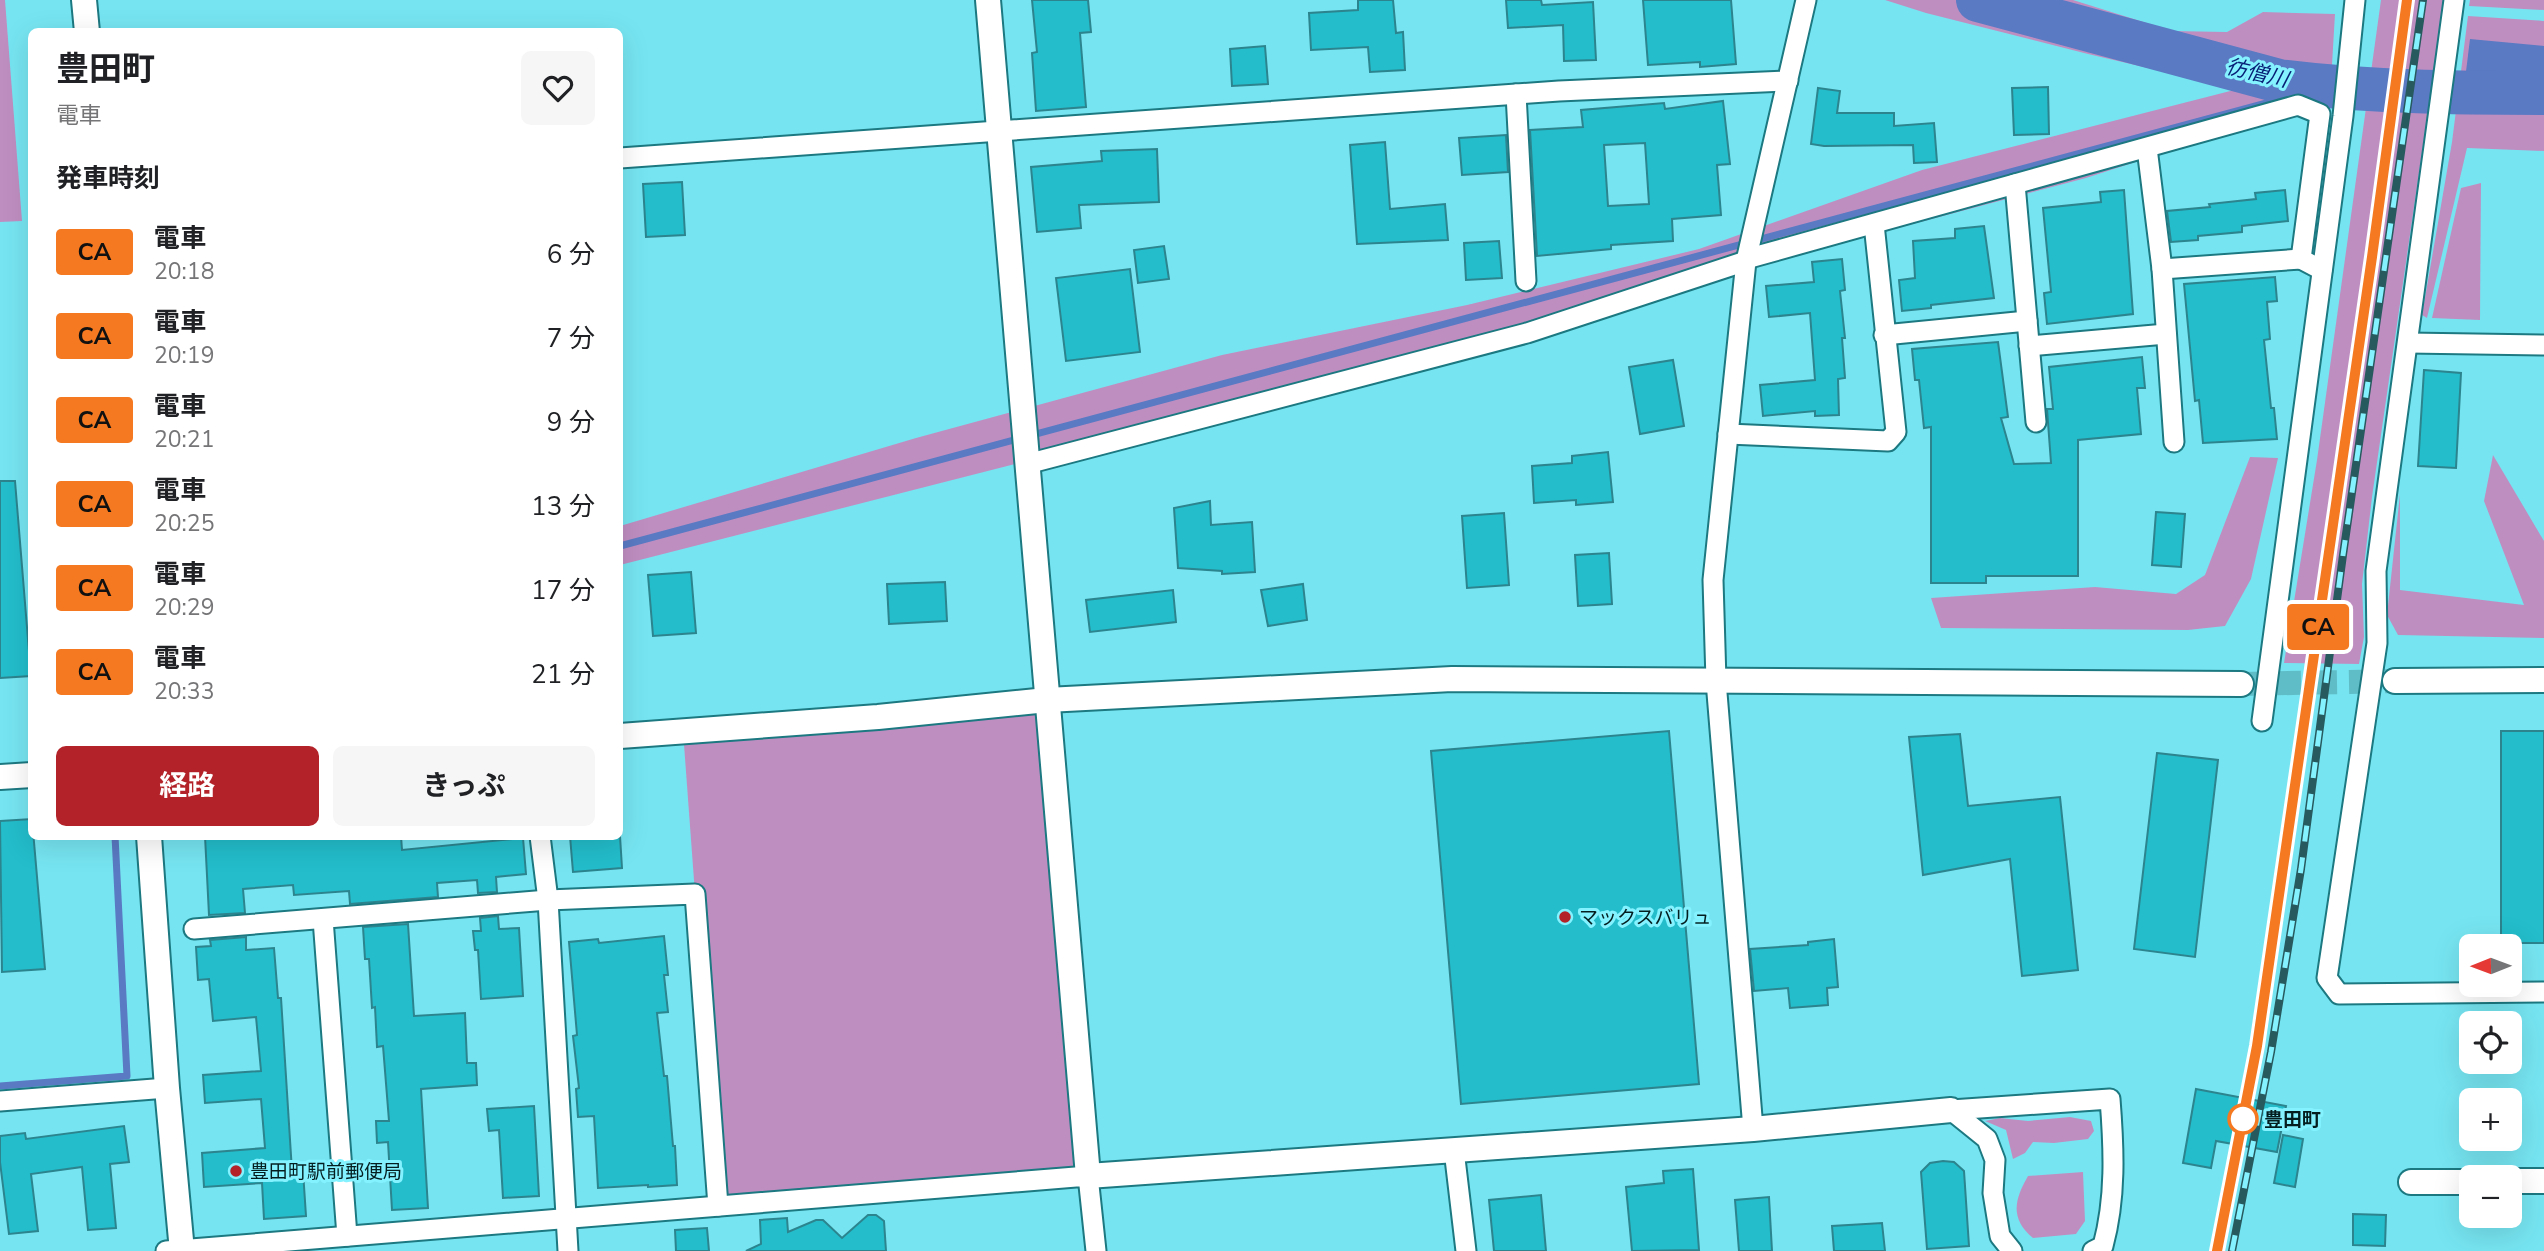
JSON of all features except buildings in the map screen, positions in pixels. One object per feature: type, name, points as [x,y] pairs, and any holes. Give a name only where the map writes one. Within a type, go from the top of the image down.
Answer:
[{"type":"street","points":[[84,0],[87,28]]},
{"type":"street","points":[[988,0],[1088,1176],[1097,1251]]},
{"type":"street","points":[[1753,1129],[1716,681],[1713,580],[1746,260],[1806,0]]},
{"type":"street","points":[[2454,0],[2376,571],[2377,643],[2327,978],[2339,994],[2544,992]]},
{"type":"street","points":[[2262,722],[2343,116],[2355,7]]},
{"type":"street","points":[[623,158],[1516,94],[1699,83],[1788,82]]},
{"type":"street","points":[[1516,94],[1526,281]]},
{"type":"street","points":[[1027,464],[1527,333],[1746,260],[2298,105],[2320,114],[2301,259]]},
{"type":"street","points":[[2147,148],[2162,269],[2174,442]]},
{"type":"street","points":[[2015,184],[2036,422]]},
{"type":"street","points":[[1728,434],[1891,440],[1896,432],[1874,224]]},
{"type":"street","points":[[2162,269],[2301,259],[2322,270]]},
{"type":"street","points":[[1884,335],[2027,321]]},
{"type":"street","points":[[2029,346],[2166,334]]},
{"type":"street","points":[[2408,343],[2544,345]]},
{"type":"street","points":[[623,736],[878,717],[1047,700],[1452,680],[2241,684]]},
{"type":"street","points":[[2395,681],[2544,680]]},
{"type":"street","points":[[0,777],[28,775]]},
{"type":"street","points":[[149,840],[177,1251],[1088,1176],[1753,1129],[2110,1099],[2114,1183],[2103,1246],[2093,1251]]},
{"type":"street","points":[[540,840],[548,900],[568,1251]]},
{"type":"street","points":[[194,929],[548,900],[695,894],[718,1206]]},
{"type":"street","points":[[323,919],[347,1236]]},
{"type":"street","points":[[0,1101],[167,1088]]},
{"type":"street","points":[[1951,1111],[1987,1139],[1994,1160],[1993,1193],[2000,1236],[2012,1251]]},
{"type":"street","points":[[1454,1150],[1466,1251]]},
{"type":"street","points":[[2522,1181],[2544,1181]]},
{"type":"street","points":[[2411,1182],[2459,1182]]},
{"type":"shaded area","points":[[0,0],[5,0],[22,221],[0,222]]},
{"type":"shaded area","points":[[1885,0],[2073,0],[2172,31],[2227,32],[2263,12],[2335,14],[2330,99],[2086,178],[1826,247],[1527,333],[623,564],[623,525],[916,438],[1222,355],[1467,305],[1699,249],[1922,170],[2238,89],[1926,13]]},
{"type":"shaded area","points":[[2381,0],[2444,0],[2372,497],[2362,584],[2364,637],[2359,664],[2284,663],[2317,460]]},
{"type":"shaded area","points":[[2470,0],[2544,0],[2544,10],[2469,6]]},
{"type":"shaded area","points":[[2468,16],[2544,21],[2544,151],[2467,148],[2427,318],[2422,315],[2452,142]]},
{"type":"shaded area","points":[[2481,183],[2480,320],[2432,318],[2461,188]]},
{"type":"shaded area","points":[[2493,455],[2544,541],[2544,638],[2398,635],[2387,615],[2400,494],[2400,590],[2524,605],[2484,501]]},
{"type":"shaded area","points":[[2250,457],[2278,458],[2251,579],[2225,626],[2188,630],[1941,628],[1931,598],[2095,587],[2176,594],[2205,575]]},
{"type":"shaded area","points":[[1047,700],[1088,1176],[718,1206],[683,731]]},
{"type":"shaded area","points":[[2070,1117],[2091,1121],[2094,1131],[2088,1139],[2054,1143],[2033,1142],[2025,1153],[2013,1159],[2006,1130],[1985,1121],[2000,1118],[2028,1121]]},
{"type":"shaded area","points":[[2083,1172],[2085,1221],[2076,1234],[2033,1238],[2021,1224],[2017,1209],[2017,1201],[2028,1176]]},
{"type":"water","points":[[2470,39],[2544,46],[2544,107],[2462,104]]},
{"type":"waterway","name":"彷僧川","points":[[1978,0],[2279,81],[2378,90],[2544,93]]},
{"type":"waterway","points":[[623,545],[2274,101],[2316,86]]},
{"type":"waterway","points":[[0,1086],[127,1076],[115,840]]},
{"type":"tunnel","points":[[2241,684],[2395,681]]},
{"type":"railway","points":[[2217,1251],[2257,1046],[2407,0]]},
{"type":"railway","points":[[2232,1251],[2271,1052],[2301,869],[2423,0]]},
{"type":"train","name":"CA","points":[[2217,1251],[2257,1046],[2407,0]]},
{"type":"place","name":"マックスバリュ","points":[[1565,917]]},
{"type":"place","name":"豊田町","points":[[2243,1119]]},
{"type":"place","name":"豊田町駅前郵便局","points":[[236,1171]]}]
